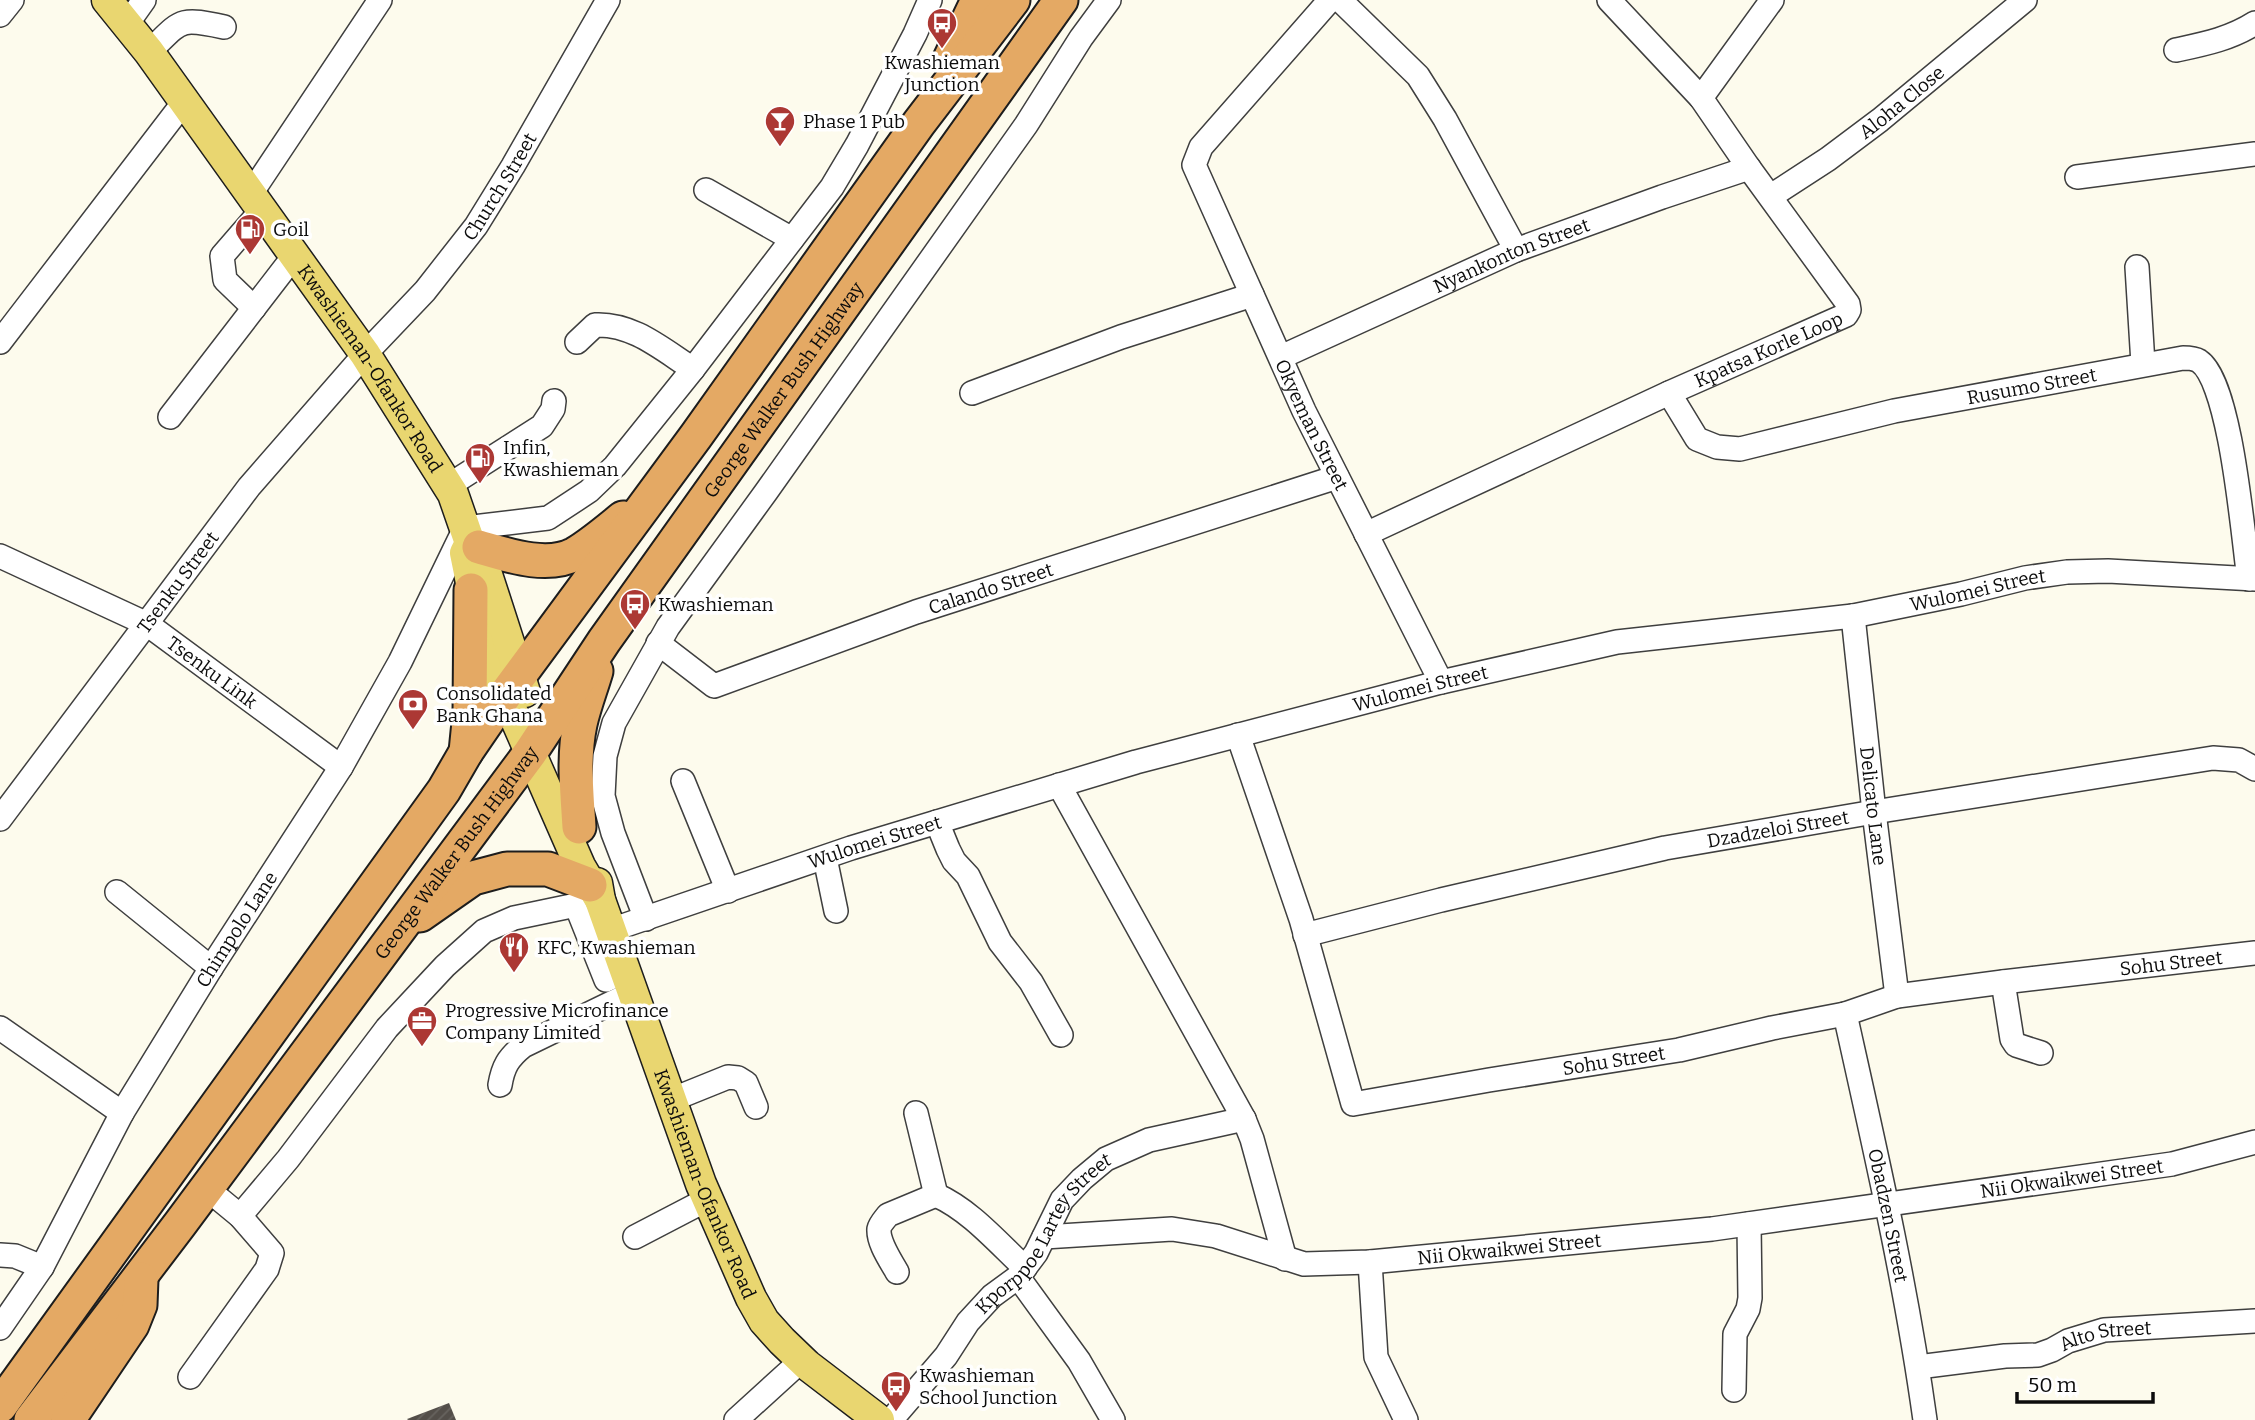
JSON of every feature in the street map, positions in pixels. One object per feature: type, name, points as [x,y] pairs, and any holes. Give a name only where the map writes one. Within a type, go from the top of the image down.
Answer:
[{"type":"highway","points":[[919,123],[978,0]]},
{"type":"highway","points":[[0,1406],[444,790],[466,752],[512,686],[810,278],[919,123],[1013,0]]},
{"type":"highway","name":"George Walker Bush Highway","points":[[31,1420],[536,743],[604,641],[1061,0]]},
{"type":"highway","points":[[471,540],[520,559],[543,561],[573,555],[653,495]]},
{"type":"highway","points":[[466,752],[470,712],[471,590]]},
{"type":"highway","points":[[579,827],[576,778],[580,723],[604,641]]},
{"type":"highway","points":[[384,947],[427,908],[473,878],[507,869],[548,869],[589,897]]},
{"type":"highway","points":[[68,1420],[132,1325],[140,1305],[141,1274]]},
{"type":"main road","name":"Kwashieman-Ofankor Road","points":[[107,0],[149,52],[365,354],[448,486],[471,540],[512,686]]},
{"type":"main road","name":"Kwashieman-Ofankor Road","points":[[471,540],[465,553],[480,627],[512,686],[536,743],[589,897],[611,930],[708,1199],[751,1298],[764,1321],[782,1341],[802,1360],[879,1420]]},
{"type":"main road","name":"Kwashieman-Ofankor Road","points":[[536,743],[579,827],[593,862],[589,897]]},
{"type":"street","points":[[0,15],[12,0]]},
{"type":"street","points":[[127,24],[144,0]]},
{"type":"street","points":[[254,308],[225,280],[222,256],[380,0]]},
{"type":"street","name":"Church Street","points":[[365,354],[425,291],[476,226],[520,155],[608,0]]},
{"type":"street","points":[[471,540],[548,518],[589,491],[615,466],[693,369],[831,187],[857,145],[930,0]]},
{"type":"street","points":[[646,919],[613,833],[603,796],[605,756],[614,723],[658,643],[1026,125],[1081,38],[1109,0]]},
{"type":"street","name":"Okyeman Street","points":[[1330,0],[1201,147],[1194,165],[1304,411],[1441,682]]},
{"type":"street","points":[[1340,0],[1418,76],[1446,119],[1516,250]]},
{"type":"street","name":"Kpatsa Korle Loop","points":[[1366,534],[1669,393],[1846,315],[1849,310],[1848,304],[1701,98],[1609,0]]},
{"type":"street","points":[[1701,98],[1772,0]]},
{"type":"street","name":"Aloha Close","points":[[1771,196],[1828,159],[1880,120],[2025,1]]},
{"type":"street","points":[[149,52],[184,22],[194,21],[224,27]]},
{"type":"street","points":[[2176,50],[2219,40],[2239,33],[2255,23]]},
{"type":"street","points":[[0,342],[184,102]]},
{"type":"street","points":[[2077,177],[2255,154]]},
{"type":"street","name":"Nyankonton Street","points":[[1281,357],[1516,250],[1749,168]]},
{"type":"street","points":[[706,190],[792,239]]},
{"type":"street","points":[[170,417],[294,256]]},
{"type":"street","points":[[2137,267],[2143,364]]},
{"type":"street","points":[[972,393],[1121,337],[1252,295]]},
{"type":"street","points":[[577,342],[595,325],[614,326],[640,334],[693,369]]},
{"type":"street","name":"Tsenku Street","points":[[0,819],[249,487],[365,354]]},
{"type":"street","name":"Rusumo Street","points":[[1669,393],[1697,439],[1717,447],[1740,449],[1894,411],[2143,364],[2192,358],[2208,371],[2224,411],[2252,579]]},
{"type":"street","points":[[448,486],[542,426],[553,410],[554,401]]},
{"type":"street","name":"Calando Street","points":[[658,643],[714,687],[916,611],[1337,477]]},
{"type":"street","name":"Chimpolo Lane","points":[[0,1328],[42,1267],[122,1113],[211,968],[341,767],[471,540]]},
{"type":"street","name":"Tsenku Link","points":[[0,556],[147,624],[341,767]]},
{"type":"street","name":"Wulomei Street","points":[[611,930],[937,822],[1136,762],[1441,682],[1617,642],[1853,616],[2025,578],[2067,572],[2108,571],[2252,579]]},
{"type":"street","name":"Delicato Lane","points":[[1853,616],[1874,812],[1898,996]]},
{"type":"street","name":"Sohu Street","points":[[1238,735],[1305,935],[1353,1104],[1679,1050],[1845,1014],[1898,996],[2255,953]]},
{"type":"street","name":"Dzadzeloi Street","points":[[1305,935],[1665,848],[2213,758],[2239,760],[2255,769]]},
{"type":"street","points":[[682,781],[727,891]]},
{"type":"street","points":[[1059,785],[1244,1119],[1285,1259]]},
{"type":"street","points":[[937,822],[954,861],[968,876],[1000,943],[1031,982],[1061,1035]]},
{"type":"street","points":[[825,858],[836,911]]},
{"type":"street","points":[[117,892],[211,968]]},
{"type":"street","points":[[240,1216],[387,1028],[446,966],[484,931],[514,918],[589,897],[606,979],[629,982]]},
{"type":"street","points":[[500,1085],[503,1068],[510,1056],[629,982]]},
{"type":"street","points":[[2003,982],[2012,1039],[2016,1045],[2041,1053]]},
{"type":"street","name":"Obadzen Street","points":[[1845,1014],[1887,1205],[1924,1420]]},
{"type":"street","points":[[0,1028],[122,1113]]},
{"type":"street","points":[[671,1100],[728,1077],[738,1078],[746,1083],[756,1107]]},
{"type":"street","points":[[916,1113],[936,1195]]},
{"type":"street","name":"Kporppoe Lartey Street","points":[[891,1420],[946,1356],[968,1322],[992,1296],[1021,1272],[1036,1254],[1062,1200],[1082,1178],[1106,1159],[1149,1140],[1244,1119]]},
{"type":"street","name":"Nii Okwaikwei Street","points":[[1044,1237],[1172,1229],[1216,1237],[1304,1264],[1370,1262],[1543,1247],[1749,1224],[2172,1164],[2255,1142]]},
{"type":"street","points":[[190,1377],[267,1269],[272,1254],[240,1216],[206,1188]]},
{"type":"street","points":[[897,1272],[882,1241],[879,1230],[883,1221],[888,1215],[936,1195],[946,1199],[967,1215],[1021,1272],[1079,1361],[1113,1420]]},
{"type":"street","points":[[635,1237],[708,1199]]},
{"type":"street","points":[[1734,1390],[1735,1334],[1748,1309],[1750,1298],[1749,1224]]},
{"type":"street","points":[[0,1255],[15,1256],[42,1267]]},
{"type":"street","points":[[1370,1262],[1376,1357],[1406,1420]]},
{"type":"street","name":"Alto Street","points":[[1917,1367],[2005,1356],[2038,1355],[2068,1341],[2104,1330],[2255,1321]]},
{"type":"street","points":[[736,1420],[802,1360]]},
{"type":"building","points":[[449,1403],[456,1420],[407,1419]]},
{"type":"place","name":"Kwashieman Junction","points":[[942,50]]},
{"type":"place","name":"Phase 1 Pub","points":[[780,148]]},
{"type":"place","name":"Goil","points":[[250,256]]},
{"type":"place","name":"Infin, Kwashieman","points":[[480,485]]},
{"type":"place","name":"Kwashieman","points":[[635,631]]},
{"type":"place","name":"Consolidated Bank Ghana","points":[[413,731]]},
{"type":"place","name":"KFC, Kwashieman","points":[[514,974]]},
{"type":"place","name":"Progressive Microfinance Company Limited","points":[[422,1048]]},
{"type":"place","name":"Kwashieman School Junction","points":[[896,1413]]}]
